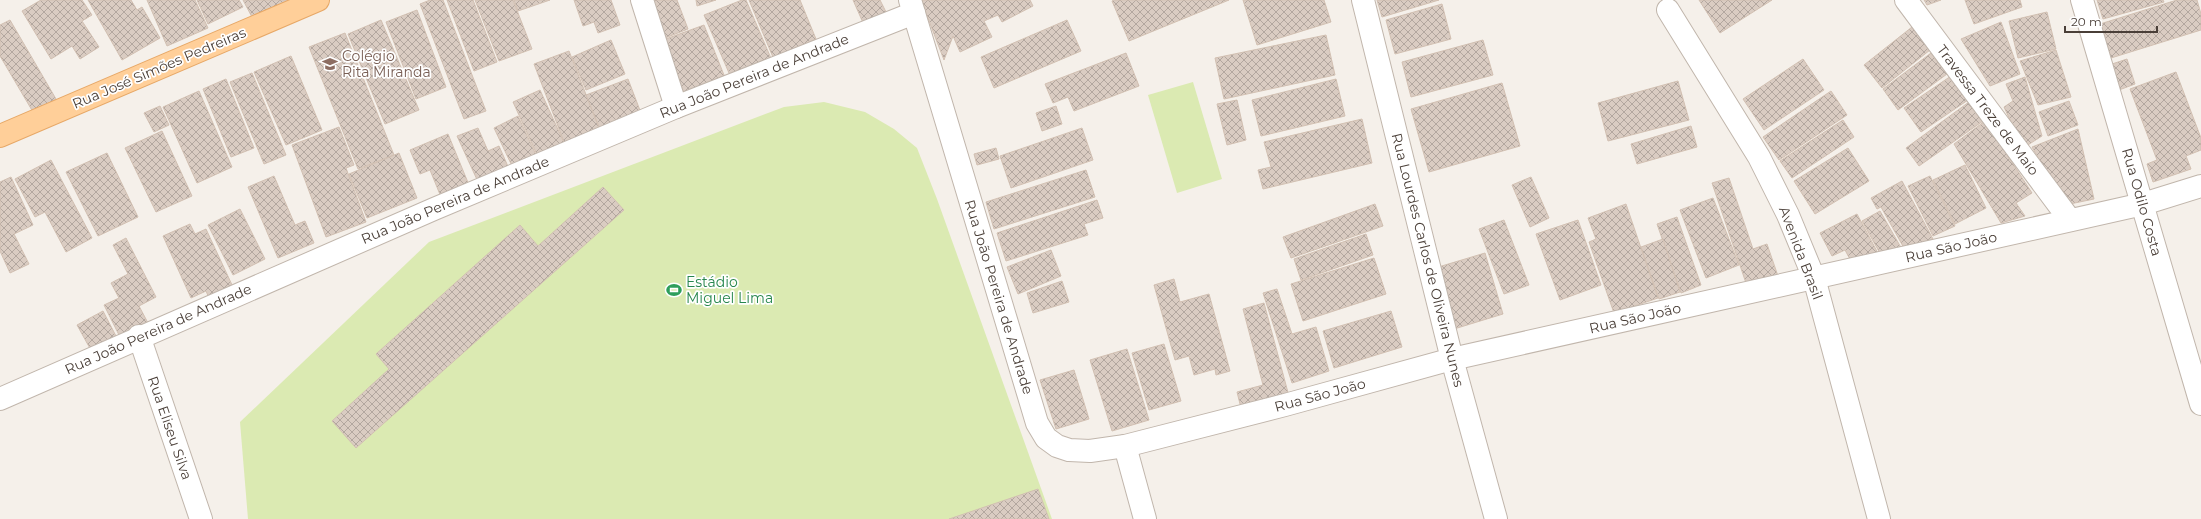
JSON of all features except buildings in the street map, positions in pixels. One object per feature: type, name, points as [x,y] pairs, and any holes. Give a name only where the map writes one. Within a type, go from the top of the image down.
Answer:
[{"type":"main road","name":"Rua José Simões Pedreiras","points":[[0,136],[318,0]]},
{"type":"street","points":[[642,0],[676,107]]},
{"type":"street","name":"Rua Lourdes Carlos de Oliveira Nunes","points":[[1363,0],[1452,359],[1496,519]]},
{"type":"street","name":"Travessa Treze de Maio","points":[[1906,0],[2070,220]]},
{"type":"street","name":"Rua Odilo Costa","points":[[2082,0],[2201,404]]},
{"type":"street","name":"Rua João Pereira de Andrade","points":[[0,398],[139,336],[912,6],[1037,423],[1046,438],[1057,446],[1070,450]]},
{"type":"street","name":"Avenida Brasil","points":[[1668,10],[1759,157],[1788,216],[1814,278],[1879,519]]},
{"type":"street","name":"Rua São João","points":[[1070,450],[1090,451],[1125,446],[1285,405],[1452,359],[2143,204],[2201,186]]},
{"type":"street","name":"Rua Eliseu Silva","points":[[139,336],[201,519]]},
{"type":"street","points":[[1125,446],[1145,519]]},
{"type":"green space","points":[[1193,82],[1222,179],[1177,193],[1148,95]]},
{"type":"green space","name":"Estádio Miguel Lima","points":[[824,102],[865,112],[894,129],[917,148],[937,199],[1052,519],[248,519],[240,422],[429,242],[784,107]]},
{"type":"place","name":"Colégio Rita Miranda","points":[[330,64]]},
{"type":"place","name":"Estádio Miguel Lima","points":[[674,290]]}]
